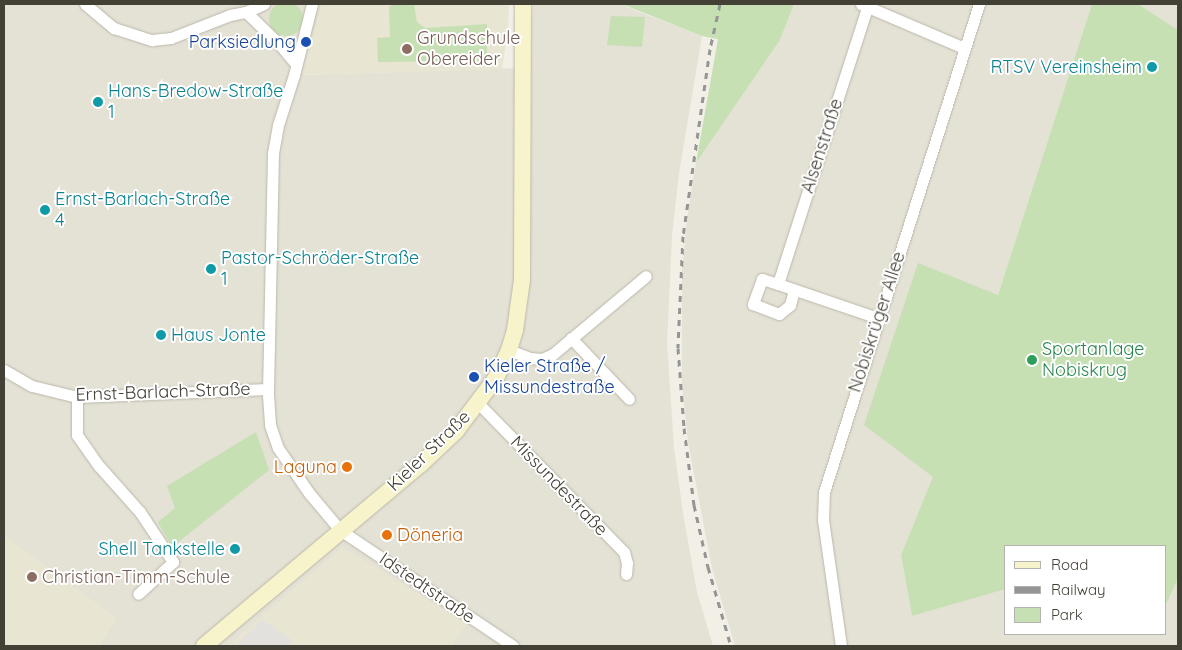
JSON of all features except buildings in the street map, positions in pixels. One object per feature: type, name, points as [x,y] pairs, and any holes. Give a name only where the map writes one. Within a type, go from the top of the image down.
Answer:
[{"type":"main road","name":"Kieler Straße","points":[[204,646],[420,464],[456,431],[496,378],[509,350],[515,330],[522,280],[523,4]]},
{"type":"street","points":[[85,4],[114,28],[152,40],[171,38],[264,4]]},
{"type":"street","name":"Idstedtstraße","points":[[312,4],[278,125],[273,152],[268,389],[270,425],[278,448],[309,493],[340,530],[513,646]]},
{"type":"street","name":"Nobiskrüger Allee","points":[[841,646],[823,520],[824,492],[978,4]]},
{"type":"street","name":"Alsenstraße","points":[[778,284],[864,6],[964,48]]},
{"type":"street","points":[[246,12],[280,45],[296,64]]},
{"type":"street","points":[[509,350],[530,358],[542,359],[571,338],[646,276]]},
{"type":"street","points":[[794,290],[790,305],[780,314],[753,304],[762,279],[878,318]]},
{"type":"street","points":[[571,338],[629,399]]},
{"type":"street","name":"Ernst-Barlach-Straße","points":[[4,370],[32,386],[77,397],[268,389]]},
{"type":"street","points":[[77,397],[77,435],[99,466],[140,512],[173,562],[138,594]]},
{"type":"street","name":"Missundestraße","points":[[478,403],[624,552],[627,564],[626,574]]},
{"type":"shaded area","name":"Parksiedlung","points":[[4,4],[322,4],[302,75],[527,68],[533,4],[627,4],[627,7],[702,36],[679,173],[672,235],[667,343],[674,448],[683,513],[697,592],[713,646],[99,646],[116,618],[4,536]]},
{"type":"shaded area","name":"Grundschule Obereider","points":[[322,4],[509,4],[508,30],[502,69],[301,75]]},
{"type":"shaded area","points":[[794,4],[1092,4],[998,295],[864,425],[934,477],[901,555],[912,616],[1004,590],[1004,635],[1167,635],[1167,603],[1178,578],[1178,646],[735,646],[712,568],[688,442],[682,385],[682,272],[687,219],[696,163],[780,40]]},
{"type":"shaded area","points":[[1138,4],[1178,4],[1178,30]]},
{"type":"shaded area","name":"Christian-Timm-Schule","points":[[4,536],[117,618],[99,646],[4,646]]},
{"type":"shaded area","points":[[342,547],[467,623],[452,646],[234,646],[233,641]]},
{"type":"shaded area","points":[[262,620],[292,640],[288,646],[235,646]]},
{"type":"green space","points":[[286,2],[293,3],[298,7],[302,12],[302,26],[298,31],[293,35],[286,36],[279,35],[274,31],[270,26],[269,19],[270,12],[274,7],[279,3]]},
{"type":"green space","points":[[392,4],[414,4],[417,22],[425,28],[487,24],[487,61],[378,62],[377,38],[390,37],[389,7]]},
{"type":"green space","points":[[627,4],[794,4],[780,40],[696,163],[718,39],[702,36],[627,6]]},
{"type":"green space","name":"Sportanlage Nobiskrug","points":[[1092,4],[1138,4],[1178,30],[1178,578],[1167,603],[1167,545],[1004,545],[1004,590],[912,616],[901,555],[933,477],[864,425],[918,263],[998,295]]},
{"type":"green space","points":[[611,16],[645,17],[642,47],[607,45]]},
{"type":"green space","points":[[256,432],[269,470],[172,547],[158,522],[175,508],[167,486]]},
{"type":"railway","points":[[720,4],[710,49],[683,236],[678,348],[684,428],[694,505],[708,567],[731,646]]},
{"type":"place","name":"Parksiedlung","points":[[306,42]]},
{"type":"place","name":"Grundschule Obereider","points":[[407,49]]},
{"type":"place","name":"RTSV Vereinsheim","points":[[1152,67]]},
{"type":"place","name":"Hans-Bredow-Straße 1","points":[[98,102]]},
{"type":"place","name":"Ernst-Barlach-Straße 4","points":[[45,210]]},
{"type":"place","name":"Pastor-Schröder-Straße 1","points":[[211,269]]},
{"type":"place","name":"Haus Jonte","points":[[161,335]]},
{"type":"place","name":"Sportanlage Nobiskrug","points":[[1032,360]]},
{"type":"place","name":"Kieler Straße / Missundestraße","points":[[474,377]]},
{"type":"place","name":"Laguna","points":[[347,467]]},
{"type":"place","name":"Döneria","points":[[387,535]]},
{"type":"place","name":"Shell Tankstelle","points":[[235,549]]},
{"type":"place","name":"Christian-Timm-Schule","points":[[32,577]]}]
